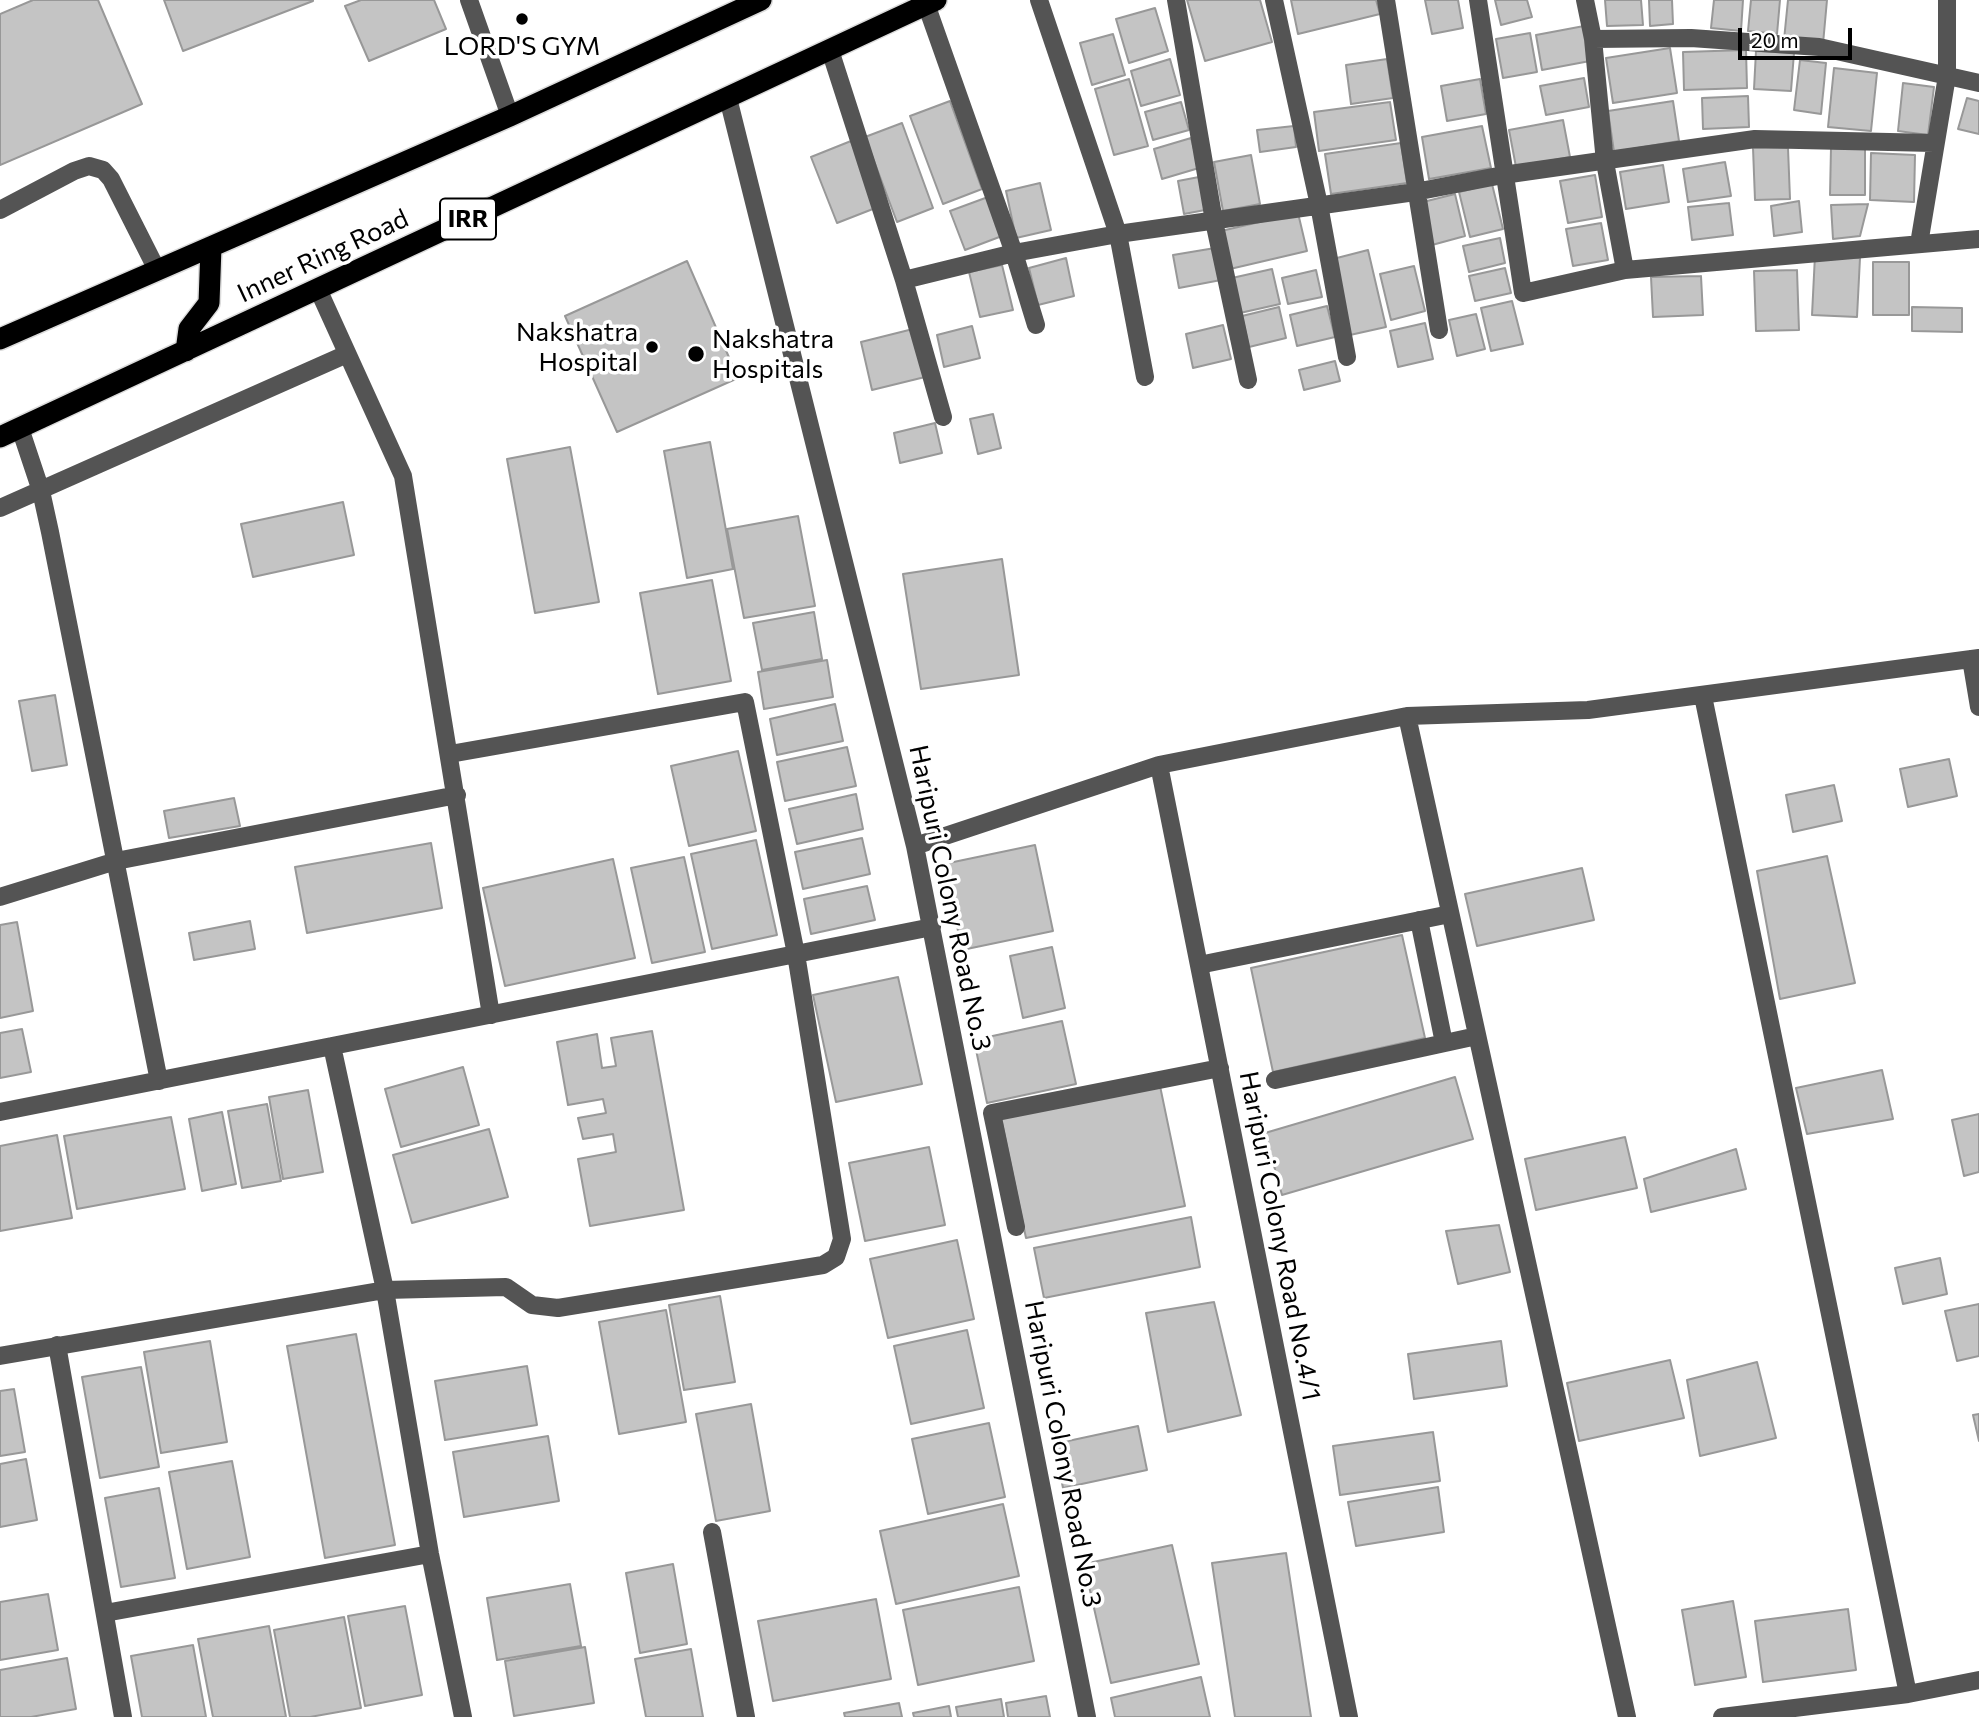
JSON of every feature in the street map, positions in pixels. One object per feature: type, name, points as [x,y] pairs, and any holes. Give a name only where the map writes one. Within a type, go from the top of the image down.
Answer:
[{"type":"highway","name":"Inner Ring Road","points":[[0,339],[510,116],[731,6],[761,0]]},
{"type":"highway","name":"Inner Ring Road","points":[[0,438],[931,2]]},
{"type":"highway","points":[[186,351],[188,328],[209,303],[211,247]]},
{"type":"street","points":[[469,0],[510,116]]},
{"type":"street","points":[[1039,0],[1118,234],[1145,377]]},
{"type":"street","points":[[1175,0],[1214,221],[1248,380]]},
{"type":"street","points":[[1274,0],[1319,205],[1347,357]]},
{"type":"street","points":[[1386,0],[1439,330]]},
{"type":"street","points":[[1478,0],[1523,293],[1625,270],[1979,239]]},
{"type":"street","points":[[1585,0],[1593,39],[1605,162],[1625,270]]},
{"type":"street","points":[[1919,244],[1947,76],[1947,0]]},
{"type":"street","points":[[931,2],[1036,325]]},
{"type":"street","points":[[1593,39],[1691,38],[1819,47],[1979,83]]},
{"type":"street","points":[[830,50],[904,280],[943,416]]},
{"type":"street","name":"Haripuri Colony Road No.3","points":[[728,98],[915,846],[1087,1717]]},
{"type":"street","points":[[904,280],[1014,253],[1118,234],[1415,192],[1503,175],[1755,139],[1934,143]]},
{"type":"street","points":[[0,210],[74,171],[89,166],[103,170],[111,179],[157,270]]},
{"type":"street","points":[[318,289],[403,476],[491,1015]]},
{"type":"street","points":[[0,508],[347,354]]},
{"type":"street","points":[[20,428],[41,491],[159,1081]]},
{"type":"street","points":[[915,846],[1159,765],[1407,716],[1588,709],[1975,659],[1979,707]]},
{"type":"street","points":[[1703,696],[1908,1693]]},
{"type":"street","points":[[0,1356],[384,1290],[506,1287],[531,1305],[558,1308],[823,1265],[836,1256],[842,1239],[796,954],[745,702],[450,754]]},
{"type":"street","points":[[1407,716],[1627,1717]]},
{"type":"street","name":"Haripuri Colony Road No.4/1","points":[[1159,765],[1349,1717]]},
{"type":"street","points":[[0,897],[116,861],[457,795]]},
{"type":"street","points":[[1199,965],[1450,914]]},
{"type":"street","points":[[1419,920],[1444,1043]]},
{"type":"street","points":[[0,1112],[932,928]]},
{"type":"street","points":[[1275,1080],[1477,1036]]},
{"type":"street","points":[[332,1046],[384,1290],[430,1554],[463,1717]]},
{"type":"street","points":[[970,1117],[1220,1068]]},
{"type":"street","points":[[992,1113],[1016,1227]]},
{"type":"street","points":[[57,1346],[123,1717]]},
{"type":"street","points":[[712,1532],[746,1717]]},
{"type":"street","points":[[105,1614],[430,1554]]},
{"type":"street","points":[[1721,1717],[1908,1693],[1979,1680]]},
{"type":"building","points":[[33,0],[98,0],[142,104],[0,165],[0,14]]},
{"type":"building","points":[[164,0],[313,0],[313,1],[183,51]]},
{"type":"building","points":[[361,0],[434,0],[446,29],[369,61],[345,6]]},
{"type":"building","points":[[1187,0],[1260,0],[1272,42],[1205,61]]},
{"type":"building","points":[[1291,0],[1376,0],[1380,14],[1298,34]]},
{"type":"building","points":[[1425,0],[1458,0],[1463,28],[1432,34]]},
{"type":"building","points":[[1495,0],[1527,0],[1532,17],[1501,25]]},
{"type":"building","points":[[1605,0],[1641,0],[1643,25],[1607,26]]},
{"type":"building","points":[[1649,0],[1672,0],[1673,24],[1650,26]]},
{"type":"building","points":[[1714,0],[1743,0],[1741,31],[1711,28]]},
{"type":"building","points":[[1751,0],[1780,0],[1777,34],[1748,31]]},
{"type":"building","points":[[1788,0],[1827,0],[1823,44],[1784,40]]},
{"type":"building","points":[[1155,8],[1168,51],[1129,63],[1116,19]]},
{"type":"building","points":[[1584,26],[1590,61],[1542,70],[1536,35]]},
{"type":"building","points":[[1530,33],[1537,72],[1503,78],[1496,39]]},
{"type":"building","points":[[1113,34],[1125,75],[1092,85],[1080,43]]},
{"type":"building","points":[[1670,48],[1677,93],[1613,103],[1606,58]]},
{"type":"building","points":[[1746,50],[1747,88],[1684,90],[1683,52]]},
{"type":"building","points":[[1756,51],[1794,53],[1791,91],[1754,89]]},
{"type":"building","points":[[1170,59],[1180,95],[1141,106],[1131,71]]},
{"type":"building","points":[[1387,59],[1393,98],[1351,104],[1346,65]]},
{"type":"building","points":[[1800,60],[1826,63],[1821,114],[1794,110]]},
{"type":"building","points":[[1834,68],[1877,73],[1871,131],[1828,127]]},
{"type":"building","points":[[1584,78],[1589,107],[1546,115],[1540,86]]},
{"type":"building","points":[[1129,79],[1148,146],[1114,155],[1095,89]]},
{"type":"building","points":[[1480,79],[1486,114],[1447,121],[1441,86]]},
{"type":"building","points":[[1903,83],[1934,87],[1928,135],[1898,131]]},
{"type":"building","points":[[1748,96],[1749,127],[1703,129],[1702,98]]},
{"type":"building","points":[[1967,98],[1979,101],[1979,134],[1958,129]]},
{"type":"building","points":[[950,101],[982,189],[943,204],[910,116]]},
{"type":"building","points":[[1673,101],[1679,141],[1614,152],[1608,111]]},
{"type":"building","points":[[1181,102],[1189,130],[1153,140],[1145,112]]},
{"type":"building","points":[[1390,102],[1396,140],[1319,151],[1314,112]]},
{"type":"building","points":[[1563,120],[1570,157],[1516,167],[1509,130]]},
{"type":"building","points":[[902,123],[933,208],[897,222],[865,137]]},
{"type":"building","points":[[1294,126],[1296,147],[1260,152],[1257,130]]},
{"type":"building","points":[[1482,126],[1491,168],[1429,179],[1422,137]]},
{"type":"building","points":[[1191,138],[1199,168],[1162,179],[1154,149]]},
{"type":"building","points":[[851,141],[878,207],[837,223],[811,157]]},
{"type":"building","points":[[1401,143],[1407,183],[1331,194],[1325,154]]},
{"type":"building","points":[[1753,148],[1788,148],[1790,199],[1755,200]]},
{"type":"building","points":[[1831,148],[1865,149],[1865,195],[1830,195]]},
{"type":"building","points":[[1871,153],[1915,155],[1914,202],[1870,200]]},
{"type":"building","points":[[1251,155],[1260,204],[1223,211],[1214,162]]},
{"type":"building","points":[[1725,162],[1731,196],[1688,202],[1683,169]]},
{"type":"building","points":[[1663,165],[1669,202],[1626,209],[1620,172]]},
{"type":"building","points":[[1595,175],[1602,217],[1568,223],[1560,181]]},
{"type":"building","points":[[1199,177],[1205,210],[1184,214],[1178,181]]},
{"type":"building","points":[[1040,183],[1051,230],[1016,238],[1006,191]]},
{"type":"building","points":[[1492,184],[1503,229],[1470,237],[1459,192]]},
{"type":"building","points":[[1455,194],[1465,236],[1432,245],[1423,202]]},
{"type":"building","points":[[988,197],[1002,236],[965,250],[950,211]]},
{"type":"building","points":[[1799,201],[1802,232],[1774,236],[1771,206]]},
{"type":"building","points":[[1729,203],[1733,235],[1692,240],[1688,207]]},
{"type":"building","points":[[1868,204],[1860,236],[1833,239],[1831,205]]},
{"type":"building","points":[[1298,213],[1307,251],[1230,269],[1221,231]]},
{"type":"building","points":[[1601,223],[1608,260],[1573,266],[1566,229]]},
{"type":"building","points":[[1500,238],[1505,263],[1469,272],[1463,246]]},
{"type":"building","points":[[1215,248],[1221,280],[1179,288],[1173,255]]},
{"type":"building","points":[[1368,250],[1386,327],[1350,335],[1333,259]]},
{"type":"building","points":[[1815,255],[1860,258],[1857,317],[1812,315]]},
{"type":"building","points":[[1066,258],[1074,296],[1038,305],[1029,268]]},
{"type":"building","name":"Nakshatra Hospital","points":[[687,261],[738,378],[617,432],[565,316]]},
{"type":"building","points":[[1873,262],[1909,262],[1909,315],[1873,315]]},
{"type":"building","points":[[1002,265],[1013,310],[980,317],[969,272]]},
{"type":"building","points":[[1414,266],[1425,311],[1391,320],[1380,274]]},
{"type":"building","points":[[1505,268],[1511,293],[1475,301],[1469,276]]},
{"type":"building","points":[[1272,269],[1280,304],[1240,313],[1232,278]]},
{"type":"building","points":[[1316,270],[1322,297],[1288,304],[1282,278]]},
{"type":"building","points":[[1797,270],[1799,330],[1756,331],[1754,271]]},
{"type":"building","points":[[1701,276],[1703,315],[1653,317],[1651,277]]},
{"type":"building","points":[[1512,301],[1523,344],[1491,351],[1481,308]]},
{"type":"building","points":[[1327,306],[1335,337],[1297,346],[1290,315]]},
{"type":"building","points":[[1279,307],[1286,338],[1249,347],[1242,316]]},
{"type":"building","points":[[1912,307],[1962,308],[1962,332],[1912,331]]},
{"type":"building","points":[[1476,314],[1485,349],[1457,356],[1449,320]]},
{"type":"building","points":[[1425,323],[1433,359],[1398,367],[1390,331]]},
{"type":"building","points":[[1223,325],[1231,359],[1193,368],[1186,334]]},
{"type":"building","points":[[972,326],[980,358],[944,367],[937,335]]},
{"type":"building","points":[[913,329],[925,377],[872,390],[861,342]]},
{"type":"building","points":[[1335,361],[1340,381],[1304,390],[1299,370]]},
{"type":"building","points":[[993,414],[1001,448],[978,454],[970,419]]},
{"type":"building","points":[[935,423],[942,453],[900,463],[894,433]]},
{"type":"building","points":[[710,442],[733,569],[687,578],[664,451]]},
{"type":"building","points":[[570,447],[599,602],[535,613],[507,459]]},
{"type":"building","points":[[343,502],[354,555],[253,577],[241,524]]},
{"type":"building","points":[[798,516],[815,606],[744,618],[727,529]]},
{"type":"building","points":[[1002,559],[1019,675],[921,689],[903,574]]},
{"type":"building","points":[[712,580],[731,681],[658,694],[640,593]]},
{"type":"building","points":[[814,612],[822,659],[762,670],[753,623]]},
{"type":"building","points":[[827,660],[833,697],[764,709],[758,672]]},
{"type":"building","points":[[55,695],[67,765],[32,771],[19,701]]},
{"type":"building","points":[[835,704],[843,741],[777,755],[770,719]]},
{"type":"building","points":[[847,747],[856,786],[785,801],[777,762]]},
{"type":"building","points":[[738,751],[756,831],[689,846],[671,766]]},
{"type":"building","points":[[1949,759],[1957,796],[1908,807],[1900,769]]},
{"type":"building","points":[[1834,785],[1842,821],[1793,832],[1786,795]]},
{"type":"building","points":[[856,794],[863,829],[797,844],[789,809]]},
{"type":"building","points":[[234,798],[240,826],[169,838],[164,811]]},
{"type":"building","points":[[862,838],[870,874],[803,889],[795,852]]},
{"type":"building","points":[[756,840],[777,935],[712,949],[691,854]]},
{"type":"building","points":[[431,843],[442,908],[307,933],[295,867]]},
{"type":"building","points":[[1035,845],[1053,931],[962,950],[944,864]]},
{"type":"building","points":[[1827,856],[1855,983],[1780,999],[1757,871]]},
{"type":"building","points":[[684,857],[705,952],[652,963],[631,868]]},
{"type":"building","points":[[613,859],[635,958],[505,986],[483,888]]},
{"type":"building","points":[[1582,868],[1594,920],[1477,946],[1465,894]]},
{"type":"building","points":[[867,886],[875,920],[811,934],[804,899]]},
{"type":"building","points":[[250,921],[255,949],[194,960],[189,933]]},
{"type":"building","points":[[17,922],[33,1011],[0,1018],[0,925]]},
{"type":"building","points":[[1402,935],[1425,1038],[1273,1072],[1251,968]]},
{"type":"building","points":[[1052,947],[1065,1008],[1023,1018],[1010,956]]},
{"type":"building","points":[[898,977],[922,1084],[836,1102],[813,995]]},
{"type":"building","points":[[1062,1021],[1076,1084],[987,1103],[974,1040]]},
{"type":"building","points":[[22,1029],[31,1072],[0,1078],[0,1033]]},
{"type":"building","points":[[652,1031],[684,1210],[590,1226],[578,1159],[616,1152],[613,1134],[583,1139],[578,1118],[606,1113],[603,1099],[568,1105],[557,1042],[597,1034],[602,1068],[616,1066],[611,1038]]},
{"type":"building","points":[[463,1067],[479,1125],[401,1147],[385,1089]]},
{"type":"building","points":[[1882,1070],[1893,1119],[1807,1134],[1796,1088]]},
{"type":"building","points":[[1455,1077],[1473,1139],[1282,1195],[1265,1133]]},
{"type":"building","points":[[1160,1086],[1185,1206],[1026,1238],[1001,1118]]},
{"type":"building","points":[[308,1090],[323,1172],[283,1179],[269,1097]]},
{"type":"building","points":[[267,1104],[281,1181],[242,1188],[228,1111]]},
{"type":"building","points":[[222,1112],[236,1184],[202,1191],[189,1119]]},
{"type":"building","points":[[1979,1114],[1979,1172],[1964,1176],[1952,1120]]},
{"type":"building","points":[[171,1117],[185,1189],[77,1209],[64,1136]]},
{"type":"building","points":[[489,1129],[508,1197],[412,1223],[393,1155]]},
{"type":"building","points":[[57,1135],[72,1218],[0,1231],[0,1146]]},
{"type":"building","points":[[1625,1137],[1637,1188],[1536,1210],[1525,1159]]},
{"type":"building","points":[[929,1147],[945,1225],[865,1241],[849,1163]]},
{"type":"building","points":[[1736,1149],[1746,1189],[1651,1212],[1644,1179]]},
{"type":"building","points":[[1191,1217],[1200,1267],[1044,1298],[1034,1248]]},
{"type":"building","points":[[1499,1225],[1510,1272],[1458,1284],[1446,1231]]},
{"type":"building","points":[[957,1240],[974,1319],[888,1338],[870,1259]]},
{"type":"building","points":[[1940,1258],[1947,1294],[1903,1304],[1895,1268]]},
{"type":"building","points":[[720,1296],[735,1382],[684,1390],[669,1305]]},
{"type":"building","points":[[1214,1302],[1241,1415],[1168,1432],[1146,1313]]},
{"type":"building","points":[[1979,1304],[1979,1356],[1957,1361],[1945,1311]]},
{"type":"building","points":[[666,1310],[686,1422],[619,1434],[599,1322]]},
{"type":"building","points":[[967,1330],[984,1408],[911,1424],[894,1346]]},
{"type":"building","points":[[356,1334],[395,1545],[325,1558],[287,1346]]},
{"type":"building","points":[[210,1341],[227,1442],[161,1453],[144,1352]]},
{"type":"building","points":[[1501,1341],[1507,1386],[1414,1399],[1408,1354]]},
{"type":"building","points":[[1670,1360],[1684,1418],[1579,1441],[1567,1383]]},
{"type":"building","points":[[1757,1362],[1776,1438],[1700,1456],[1687,1380]]},
{"type":"building","points":[[527,1366],[537,1425],[445,1440],[435,1381]]},
{"type":"building","points":[[141,1367],[159,1467],[100,1478],[82,1377]]},
{"type":"building","points":[[14,1389],[25,1452],[0,1456],[0,1391]]},
{"type":"building","points":[[751,1404],[770,1511],[716,1521],[696,1414]]},
{"type":"building","points":[[1979,1414],[1979,1441],[1973,1415]]},
{"type":"building","points":[[989,1423],[1005,1497],[928,1514],[912,1439]]},
{"type":"building","points":[[1138,1426],[1147,1470],[1063,1488],[1054,1444]]},
{"type":"building","points":[[1433,1432],[1440,1481],[1340,1495],[1333,1446]]},
{"type":"building","points":[[548,1436],[559,1501],[464,1517],[453,1452]]},
{"type":"building","points":[[26,1459],[37,1520],[0,1527],[0,1464]]},
{"type":"building","points":[[232,1461],[250,1557],[187,1569],[169,1472]]},
{"type":"building","points":[[1438,1487],[1444,1532],[1356,1546],[1348,1502]]},
{"type":"building","points":[[159,1488],[175,1578],[121,1587],[105,1498]]},
{"type":"building","points":[[1003,1504],[1019,1576],[896,1604],[880,1531]]},
{"type":"building","points":[[1172,1545],[1199,1664],[1111,1683],[1084,1564]]},
{"type":"building","points":[[1286,1553],[1311,1717],[1235,1717],[1212,1563]]},
{"type":"building","points":[[673,1564],[687,1644],[640,1653],[626,1573]]},
{"type":"building","points":[[570,1584],[581,1646],[497,1660],[487,1598]]},
{"type":"building","points":[[1019,1587],[1034,1661],[918,1685],[903,1610]]},
{"type":"building","points":[[48,1594],[58,1650],[0,1660],[0,1602]]},
{"type":"building","points":[[876,1599],[891,1679],[773,1701],[758,1621]]},
{"type":"building","points":[[1733,1601],[1746,1677],[1695,1685],[1682,1610]]},
{"type":"building","points":[[405,1606],[422,1695],[365,1706],[348,1616]]},
{"type":"building","points":[[1848,1609],[1856,1670],[1763,1682],[1755,1621]]},
{"type":"building","points":[[344,1617],[361,1708],[310,1717],[290,1717],[274,1630]]},
{"type":"building","points":[[269,1626],[286,1717],[213,1717],[198,1639]]},
{"type":"building","points":[[193,1645],[206,1717],[142,1717],[131,1656]]},
{"type":"building","points":[[585,1647],[594,1703],[514,1716],[505,1661]]},
{"type":"building","points":[[691,1649],[703,1717],[646,1717],[635,1659]]},
{"type":"building","points":[[67,1658],[76,1709],[31,1717],[0,1717],[0,1670]]},
{"type":"building","points":[[1201,1677],[1210,1717],[1115,1717],[1111,1698]]},
{"type":"building","points":[[1046,1696],[1050,1717],[1008,1717],[1006,1703]]},
{"type":"building","points":[[1001,1699],[1004,1717],[958,1717],[956,1707]]},
{"type":"building","points":[[899,1703],[902,1717],[845,1717],[844,1713]]},
{"type":"building","points":[[949,1706],[951,1717],[914,1717],[913,1713]]},
{"type":"place","name":"LORD'S GYM","points":[[522,19]]},
{"type":"place","name":"Nakshatra Hospital","points":[[652,347]]},
{"type":"place","name":"Nakshatra Hospitals","points":[[696,354]]}]
